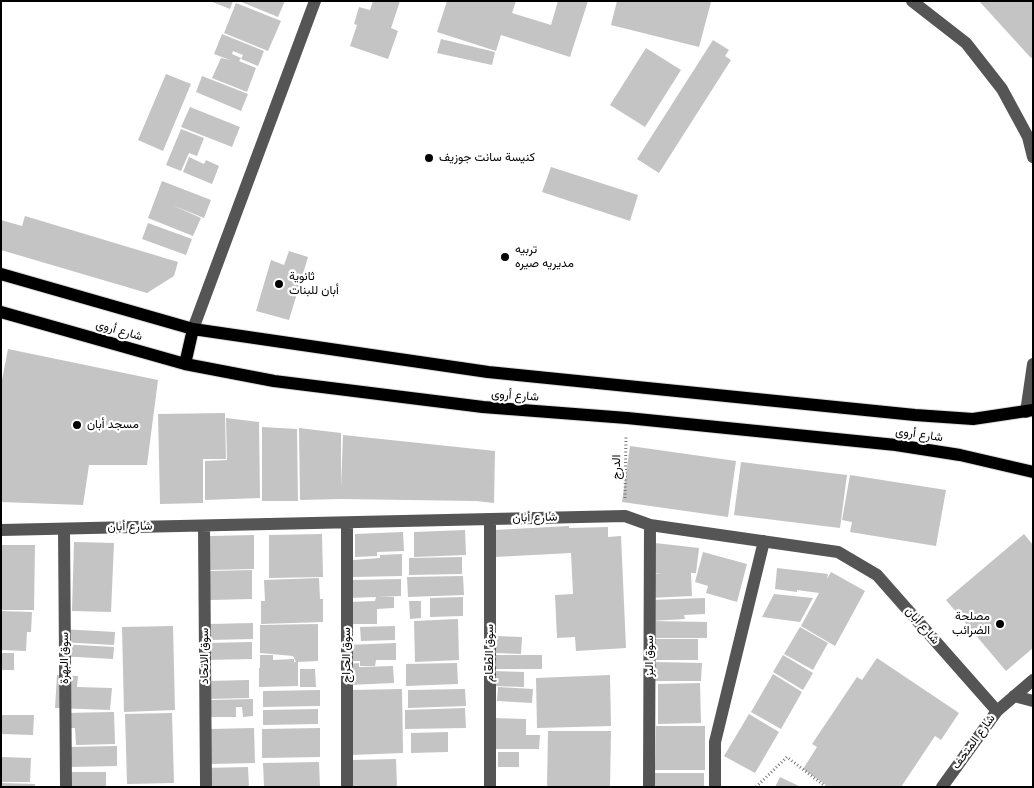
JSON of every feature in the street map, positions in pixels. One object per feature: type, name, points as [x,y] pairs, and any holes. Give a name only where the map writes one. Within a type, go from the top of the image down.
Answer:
[{"type":"main road","name":"شارع أروى","points":[[1,274],[193,329],[488,372],[915,415],[973,419],[1029,411]]},
{"type":"main road","name":"شارع أروى","points":[[1,312],[185,364],[274,382],[493,408],[627,418],[896,445],[960,456],[1033,472]]},
{"type":"main road","points":[[185,364],[193,329]]},
{"type":"street","points":[[193,329],[314,1]]},
{"type":"street","points":[[912,1],[966,43],[1002,89],[1028,137],[1033,157]]},
{"type":"street","points":[[1029,411],[1033,364]]},
{"type":"street","name":"شارع أبان","points":[[1,530],[625,516],[650,525],[838,552],[877,575],[997,712]]},
{"type":"street","name":"سوق الطعام","points":[[490,519],[490,787]]},
{"type":"street","name":"سوق الحراج","points":[[347,523],[347,787]]},
{"type":"street","name":"سوق البز","points":[[649,787],[650,525]]},
{"type":"street","name":"سوق الاتحاد","points":[[204,526],[206,787]]},
{"type":"street","name":"سوق البهرة","points":[[64,529],[66,787]]},
{"type":"street","points":[[715,787],[716,742],[764,541]]},
{"type":"street","name":"شارع المتحف","points":[[942,787],[997,712],[1033,680]]},
{"type":"street","points":[[1014,696],[1033,700]]},
{"type":"path","name":"الدرج","points":[[625,516],[627,418]]},
{"type":"path","points":[[756,787],[787,757],[826,787]]},
{"type":"building","points":[[210,1],[233,1],[230,9]]},
{"type":"building","points":[[239,1],[285,1],[278,17]]},
{"type":"building","points":[[373,1],[400,1],[391,28],[398,31],[388,59],[350,46],[357,25],[354,24],[359,7],[370,10]]},
{"type":"building","points":[[447,1],[516,1],[512,13],[551,25],[558,1],[588,1],[570,57],[501,35],[496,51],[437,32]]},
{"type":"building","points":[[617,1],[711,2],[699,47],[611,25]]},
{"type":"building","points":[[979,1],[1033,1],[1033,56],[1031,58]]},
{"type":"building","points":[[236,3],[281,21],[268,51],[224,33]]},
{"type":"building","points":[[222,34],[264,51],[258,66],[241,59],[243,55],[233,51],[232,54],[241,58],[239,61],[256,68],[247,92],[212,78],[221,58],[230,60],[214,54]]},
{"type":"building","points":[[441,39],[495,52],[492,65],[437,53]]},
{"type":"building","points":[[713,40],[729,50],[725,56],[731,60],[659,173],[637,159]]},
{"type":"building","points":[[646,48],[681,70],[645,127],[610,105]]},
{"type":"building","points":[[166,74],[191,84],[163,151],[138,140]]},
{"type":"building","points":[[202,76],[248,94],[241,111],[196,92]]},
{"type":"building","points":[[190,107],[240,127],[232,147],[181,127]]},
{"type":"building","points":[[181,129],[204,138],[197,156],[189,153],[181,171],[166,165]]},
{"type":"building","points":[[189,157],[204,164],[206,160],[219,166],[212,184],[183,172]]},
{"type":"building","points":[[551,167],[638,195],[630,221],[542,192]]},
{"type":"building","points":[[162,181],[211,200],[204,218],[172,205],[201,218],[193,236],[148,218]]},
{"type":"building","points":[[25,216],[178,262],[174,276],[147,293],[1,250],[1,220],[22,226]]},
{"type":"building","points":[[148,223],[192,239],[186,255],[142,239]]},
{"type":"building","points":[[289,251],[308,257],[289,320],[256,311],[271,260],[284,265]]},
{"type":"building","name":"مسجد أبان","points":[[8,349],[158,380],[147,465],[89,465],[83,505],[1,502],[1,385]]},
{"type":"building","points":[[225,413],[226,459],[203,459],[203,503],[160,504],[158,414]]},
{"type":"building","points":[[226,418],[259,422],[260,498],[205,500],[205,461],[227,460]]},
{"type":"building","points":[[262,427],[297,429],[298,501],[262,501]]},
{"type":"building","points":[[299,428],[341,433],[341,488],[343,435],[495,451],[494,503],[476,501],[300,500]]},
{"type":"building","points":[[630,446],[736,461],[728,517],[622,502]]},
{"type":"building","points":[[741,462],[847,475],[840,528],[734,515]]},
{"type":"building","points":[[850,475],[946,490],[936,546],[850,532],[852,522],[842,520]]},
{"type":"building","points":[[569,526],[569,528],[608,527],[608,537],[621,536],[626,648],[576,651],[575,637],[557,638],[555,595],[573,594],[571,553],[495,557],[494,530]]},
{"type":"building","points":[[465,530],[466,555],[414,557],[414,532]]},
{"type":"building","points":[[403,532],[404,551],[377,552],[377,556],[355,557],[355,534]]},
{"type":"building","points":[[322,534],[323,577],[269,578],[269,535]]},
{"type":"building","name":"مصلحة الضرائب","points":[[1024,534],[1033,545],[1033,648],[1006,671],[946,600]]},
{"type":"building","points":[[254,535],[254,569],[210,570],[210,536]]},
{"type":"building","points":[[74,542],[114,543],[111,612],[72,611]]},
{"type":"building","points":[[655,543],[699,548],[696,573],[691,573],[692,596],[649,598],[648,574],[662,574],[650,573]]},
{"type":"building","points":[[1,545],[35,545],[34,610],[1,610]]},
{"type":"building","points":[[703,552],[747,564],[737,602],[706,593],[708,586],[695,582]]},
{"type":"building","points":[[402,554],[402,576],[353,577],[353,560],[380,558],[380,555]]},
{"type":"building","points":[[462,557],[462,574],[409,575],[409,558]]},
{"type":"building","points":[[777,568],[828,574],[827,579],[831,572],[865,591],[835,646],[801,626],[819,593],[775,589]]},
{"type":"building","points":[[252,570],[252,599],[210,600],[209,571]]},
{"type":"building","points":[[463,576],[464,595],[408,597],[407,577]]},
{"type":"building","points":[[319,578],[320,599],[323,599],[323,622],[261,624],[261,601],[265,601],[264,580]]},
{"type":"building","points":[[401,579],[401,596],[378,597],[394,597],[394,608],[377,609],[377,624],[346,624],[346,602],[375,601],[376,597],[350,598],[350,580]]},
{"type":"building","points":[[774,594],[813,598],[800,622],[762,617]]},
{"type":"building","points":[[463,597],[463,616],[430,617],[430,598]]},
{"type":"building","points":[[705,598],[705,614],[684,615],[685,619],[650,621],[650,600]]},
{"type":"building","points":[[409,601],[421,601],[421,618],[410,619]]},
{"type":"building","points":[[1,611],[32,612],[31,632],[27,632],[26,651],[1,650]]},
{"type":"building","points":[[458,619],[459,660],[415,662],[414,621]]},
{"type":"building","points":[[653,621],[707,622],[707,638],[653,638]]},
{"type":"building","points":[[253,623],[253,639],[209,640],[209,624]]},
{"type":"building","points":[[318,624],[318,661],[298,662],[298,686],[259,687],[260,655],[273,655],[273,660],[294,659],[294,662],[296,662],[293,656],[260,653],[260,625]]},
{"type":"building","points":[[173,626],[175,710],[124,712],[122,627]]},
{"type":"building","points":[[395,626],[395,640],[361,641],[360,627]]},
{"type":"building","points":[[800,627],[828,643],[813,670],[784,654]]},
{"type":"building","points":[[60,629],[115,632],[114,645],[60,642]]},
{"type":"building","points":[[496,636],[522,637],[521,654],[495,653]]},
{"type":"building","points":[[655,639],[698,639],[698,660],[655,660]]},
{"type":"building","points":[[252,642],[252,659],[205,660],[205,643]]},
{"type":"building","points":[[396,643],[396,660],[376,660],[375,666],[360,666],[360,661],[347,661],[346,645]]},
{"type":"building","points":[[60,644],[114,647],[113,659],[59,656]]},
{"type":"building","points":[[1,653],[14,653],[14,670],[1,670]]},
{"type":"building","points":[[492,655],[542,655],[542,669],[492,669]]},
{"type":"building","points":[[783,655],[813,673],[803,690],[773,672]]},
{"type":"building","points":[[877,658],[959,713],[941,740],[935,736],[901,787],[829,787],[803,769],[817,747],[812,744],[857,677],[862,680]]},
{"type":"building","points":[[655,662],[702,663],[701,681],[654,681]]},
{"type":"building","points":[[359,663],[359,667],[393,666],[394,683],[348,685],[347,664]]},
{"type":"building","points":[[457,663],[458,684],[406,686],[406,664]]},
{"type":"building","points":[[300,669],[315,669],[316,687],[300,687]]},
{"type":"building","points":[[492,671],[524,672],[524,687],[492,686]]},
{"type":"building","points":[[773,674],[802,692],[781,729],[751,712]]},
{"type":"building","points":[[57,675],[78,676],[77,687],[112,688],[110,710],[55,708]]},
{"type":"building","points":[[610,675],[611,726],[537,728],[536,678]]},
{"type":"building","points":[[249,680],[249,698],[207,699],[207,681]]},
{"type":"building","points":[[700,683],[701,723],[658,724],[658,684]]},
{"type":"building","points":[[498,687],[533,689],[532,703],[497,701]]},
{"type":"building","points":[[402,689],[403,753],[351,755],[349,690]]},
{"type":"building","points":[[465,689],[466,706],[408,708],[408,690]]},
{"type":"building","points":[[320,690],[320,706],[263,707],[263,691]]},
{"type":"building","points":[[253,699],[253,716],[243,717],[242,707],[236,707],[236,717],[210,717],[210,700]]},
{"type":"building","points":[[465,708],[466,728],[405,729],[405,710]]},
{"type":"building","points":[[318,709],[318,724],[263,725],[263,710]]},
{"type":"building","points":[[114,712],[115,744],[76,745],[75,728],[64,728],[64,713]]},
{"type":"building","points":[[172,713],[174,783],[127,784],[125,714]]},
{"type":"building","points":[[749,714],[779,732],[755,773],[724,756]]},
{"type":"building","points":[[1,715],[34,715],[33,735],[1,734]]},
{"type":"building","points":[[492,718],[526,719],[526,735],[540,735],[539,749],[491,749]]},
{"type":"building","points":[[656,726],[705,726],[705,770],[655,770]]},
{"type":"building","points":[[254,728],[255,763],[211,764],[210,729]]},
{"type":"building","points":[[320,728],[320,757],[262,758],[262,729]]},
{"type":"building","points":[[548,731],[611,731],[610,787],[547,787]]},
{"type":"building","points":[[448,732],[448,752],[411,753],[411,733]]},
{"type":"building","points":[[117,746],[117,766],[69,767],[68,747]]},
{"type":"building","points":[[498,752],[519,752],[519,767],[498,767]]},
{"type":"building","points":[[1,757],[31,758],[30,782],[1,782]]},
{"type":"building","points":[[396,759],[397,787],[352,787],[352,760]]},
{"type":"building","points":[[319,762],[320,787],[264,787],[263,763]]},
{"type":"building","points":[[248,767],[249,787],[203,787],[202,768]]},
{"type":"building","points":[[72,772],[106,772],[106,787],[72,787]]},
{"type":"building","points":[[651,773],[704,773],[704,787],[651,787]]},
{"type":"building","points":[[780,777],[801,787],[775,787]]},
{"type":"building","points":[[1,783],[35,784],[35,787],[1,787]]},
{"type":"place","name":"كنيسة سانت جوزيف","points":[[429,158]]},
{"type":"place","name":"تربيه مديريه صيره","points":[[505,257]]},
{"type":"place","name":"ثانوية أبان للبنات","points":[[279,284]]},
{"type":"place","name":"مسجد أبان","points":[[77,425]]},
{"type":"place","name":"مصلحة الضرائب","points":[[1000,624]]}]
